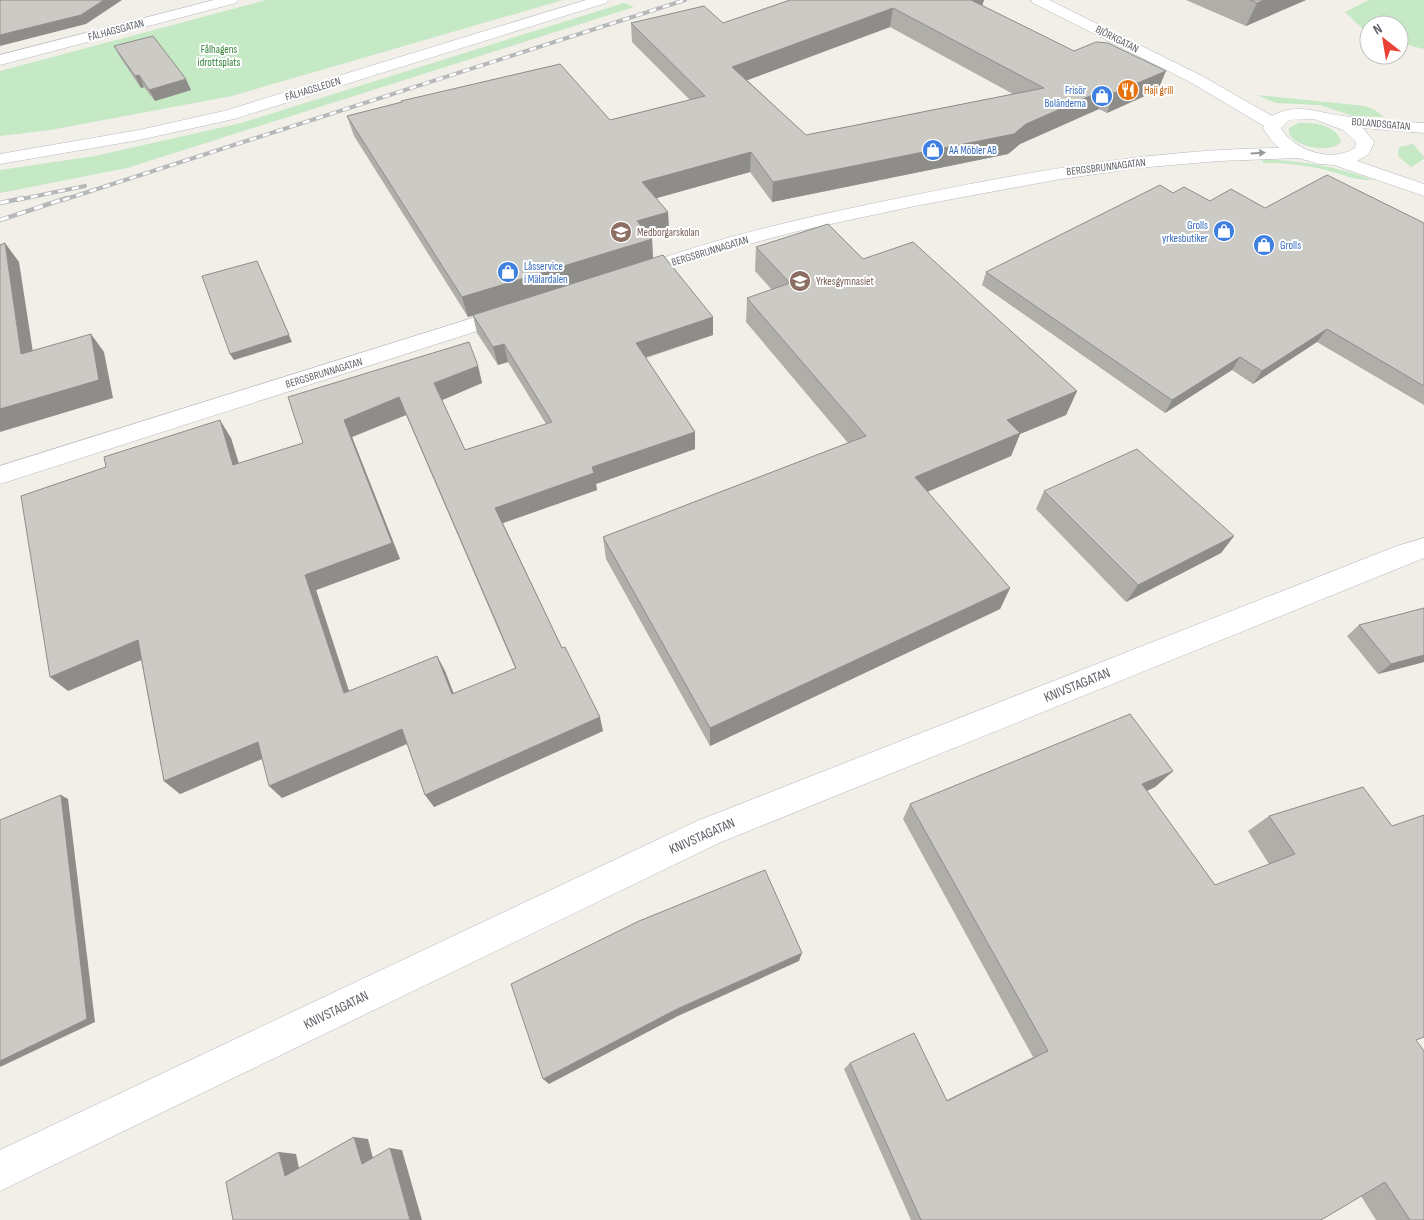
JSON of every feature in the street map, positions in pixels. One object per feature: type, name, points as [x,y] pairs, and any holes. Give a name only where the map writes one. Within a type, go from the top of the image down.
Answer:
[{"type":"street","name":"FÅLHAGSGATAN","points":[[0,60],[231,0]]},
{"type":"street","name":"FÅLHAGSLEDEN","points":[[0,159],[139,135],[228,115],[601,0]]},
{"type":"street","name":"BJÖRKGATAN","points":[[1038,0],[1196,79],[1272,126]]},
{"type":"street","points":[[107,33],[146,6]]},
{"type":"street","name":"BJÖRKGATAN","points":[[1196,79],[1292,114]]},
{"type":"street","points":[[1292,114],[1314,114],[1338,121],[1352,128],[1361,135],[1364,146],[1424,183]]},
{"type":"street","name":"BERGSBRUNNAGATAN","points":[[1175,158],[1250,136],[1272,126],[1278,118],[1292,114]]},
{"type":"street","name":"BOLANDSGATAN","points":[[1338,121],[1424,128]]},
{"type":"street","points":[[1272,126],[1276,137],[1285,146],[1302,153],[1336,159],[1424,190]]},
{"type":"street","name":"BOLANDSGATAN","points":[[1336,159],[1352,157],[1364,146],[1424,134]]},
{"type":"street","name":"BERGSBRUNNAGATAN","points":[[610,282],[740,240],[892,205],[1061,172],[1175,158],[1302,153]]},
{"type":"street","name":"BERGSBRUNNAGATAN","points":[[0,475],[527,308]]},
{"type":"street","name":"KNIVSTAGATAN","points":[[0,1171],[708,832],[1406,553],[1424,548]]},
{"type":"green space","name":"Fålhagens idrottsplats","points":[[266,0],[563,0],[232,96],[50,130],[0,136],[0,71]]},
{"type":"green space","points":[[1369,0],[1424,0],[1424,49],[1409,45],[1409,15],[1359,15],[1359,25],[1345,12]]},
{"type":"green space","points":[[624,3],[634,7],[127,168],[0,193],[0,170],[95,156],[241,123]]},
{"type":"green space","points":[[1257,95],[1365,106],[1375,110],[1384,117],[1353,116],[1320,105],[1276,103]]},
{"type":"green space","points":[[1299,123],[1311,123],[1330,128],[1339,136],[1341,142],[1336,146],[1328,148],[1310,147],[1301,144],[1294,140],[1289,128]]},
{"type":"green space","points":[[1413,144],[1424,159],[1411,167],[1398,156],[1399,147]]},
{"type":"green space","points":[[1262,159],[1319,165],[1373,180],[1355,178],[1303,166],[1263,163]]},
{"type":"building","points":[[0,0],[104,0],[81,15],[0,35]]},
{"type":"building","points":[[790,0],[971,0],[1074,51],[1096,42],[1108,43],[1166,71],[1114,93],[1106,89],[1026,124],[1014,134],[773,182],[751,152],[642,182],[668,212],[637,221],[652,239],[462,297],[347,116],[401,101],[560,64],[610,120],[705,96],[631,23],[704,6],[723,23]],"holes":[[[893,8],[1044,88],[806,135],[732,67]]]},
{"type":"building","points":[[1250,0],[1264,0],[1257,3]]},
{"type":"building","points":[[153,36],[186,79],[149,90],[139,75],[135,76],[114,46]]},
{"type":"building","points":[[1327,175],[1424,223],[1424,386],[1327,329],[1262,371],[1240,357],[1172,400],[986,272],[1160,185],[1173,193],[1184,187],[1210,201],[1231,189],[1265,208]]},
{"type":"building","points":[[828,224],[863,259],[913,242],[1077,391],[1007,420],[1020,433],[915,477],[1010,588],[710,728],[603,537],[866,436],[747,298],[790,283],[756,247]]},
{"type":"building","points":[[5,243],[21,354],[91,334],[99,380],[0,409],[0,245]]},
{"type":"building","points":[[663,255],[713,317],[636,343],[695,432],[592,467],[594,473],[495,508],[562,648],[565,647],[600,717],[425,795],[402,729],[269,786],[258,742],[164,781],[138,640],[50,677],[21,496],[106,467],[104,457],[220,420],[233,465],[303,443],[288,397],[469,342],[478,366],[434,383],[465,450],[552,422],[504,344],[493,347],[473,315]],"holes":[[[399,397],[516,668],[452,694],[437,656],[344,693],[305,575],[392,543],[344,420]]]},
{"type":"building","points":[[257,261],[289,335],[230,354],[202,276]]},
{"type":"building","points":[[1137,449],[1234,536],[1138,585],[1044,491]]},
{"type":"building","points":[[1424,608],[1424,655],[1391,664],[1359,625]]},
{"type":"building","points":[[1130,714],[1173,771],[1142,784],[1215,885],[1295,854],[1269,816],[1363,787],[1392,826],[1424,815],[1424,1037],[1416,1040],[1424,1051],[1424,1220],[1410,1220],[1385,1182],[1321,1220],[921,1220],[850,1063],[914,1033],[947,1101],[1048,1051],[910,804]]},
{"type":"building","points":[[61,795],[87,1019],[0,1061],[0,820]]},
{"type":"building","points":[[765,870],[802,953],[677,1009],[543,1079],[511,984],[639,921]]},
{"type":"building","points":[[354,1137],[362,1164],[390,1148],[410,1220],[233,1220],[226,1182],[279,1152],[285,1176]]},
{"type":"railway","points":[[63,200],[685,0]]},
{"type":"railway","points":[[17,200],[85,186]]},
{"type":"railway","points":[[0,203],[23,198]]},
{"type":"railway","points":[[0,220],[67,198]]},
{"type":"place","name":"Haji grill","points":[[1128,90]]},
{"type":"place","name":"Frisör Boländerna","points":[[1102,96]]},
{"type":"place","name":"AA Möbler AB","points":[[933,150]]},
{"type":"place","name":"Grolls yrkesbutiker","points":[[1224,231]]},
{"type":"place","name":"Medborgarskolan","points":[[621,232]]},
{"type":"place","name":"Grolls","points":[[1264,245]]},
{"type":"place","name":"Låsservice i Mälardalen","points":[[508,272]]},
{"type":"place","name":"Yrkesgymnasiet","points":[[800,281]]}]
